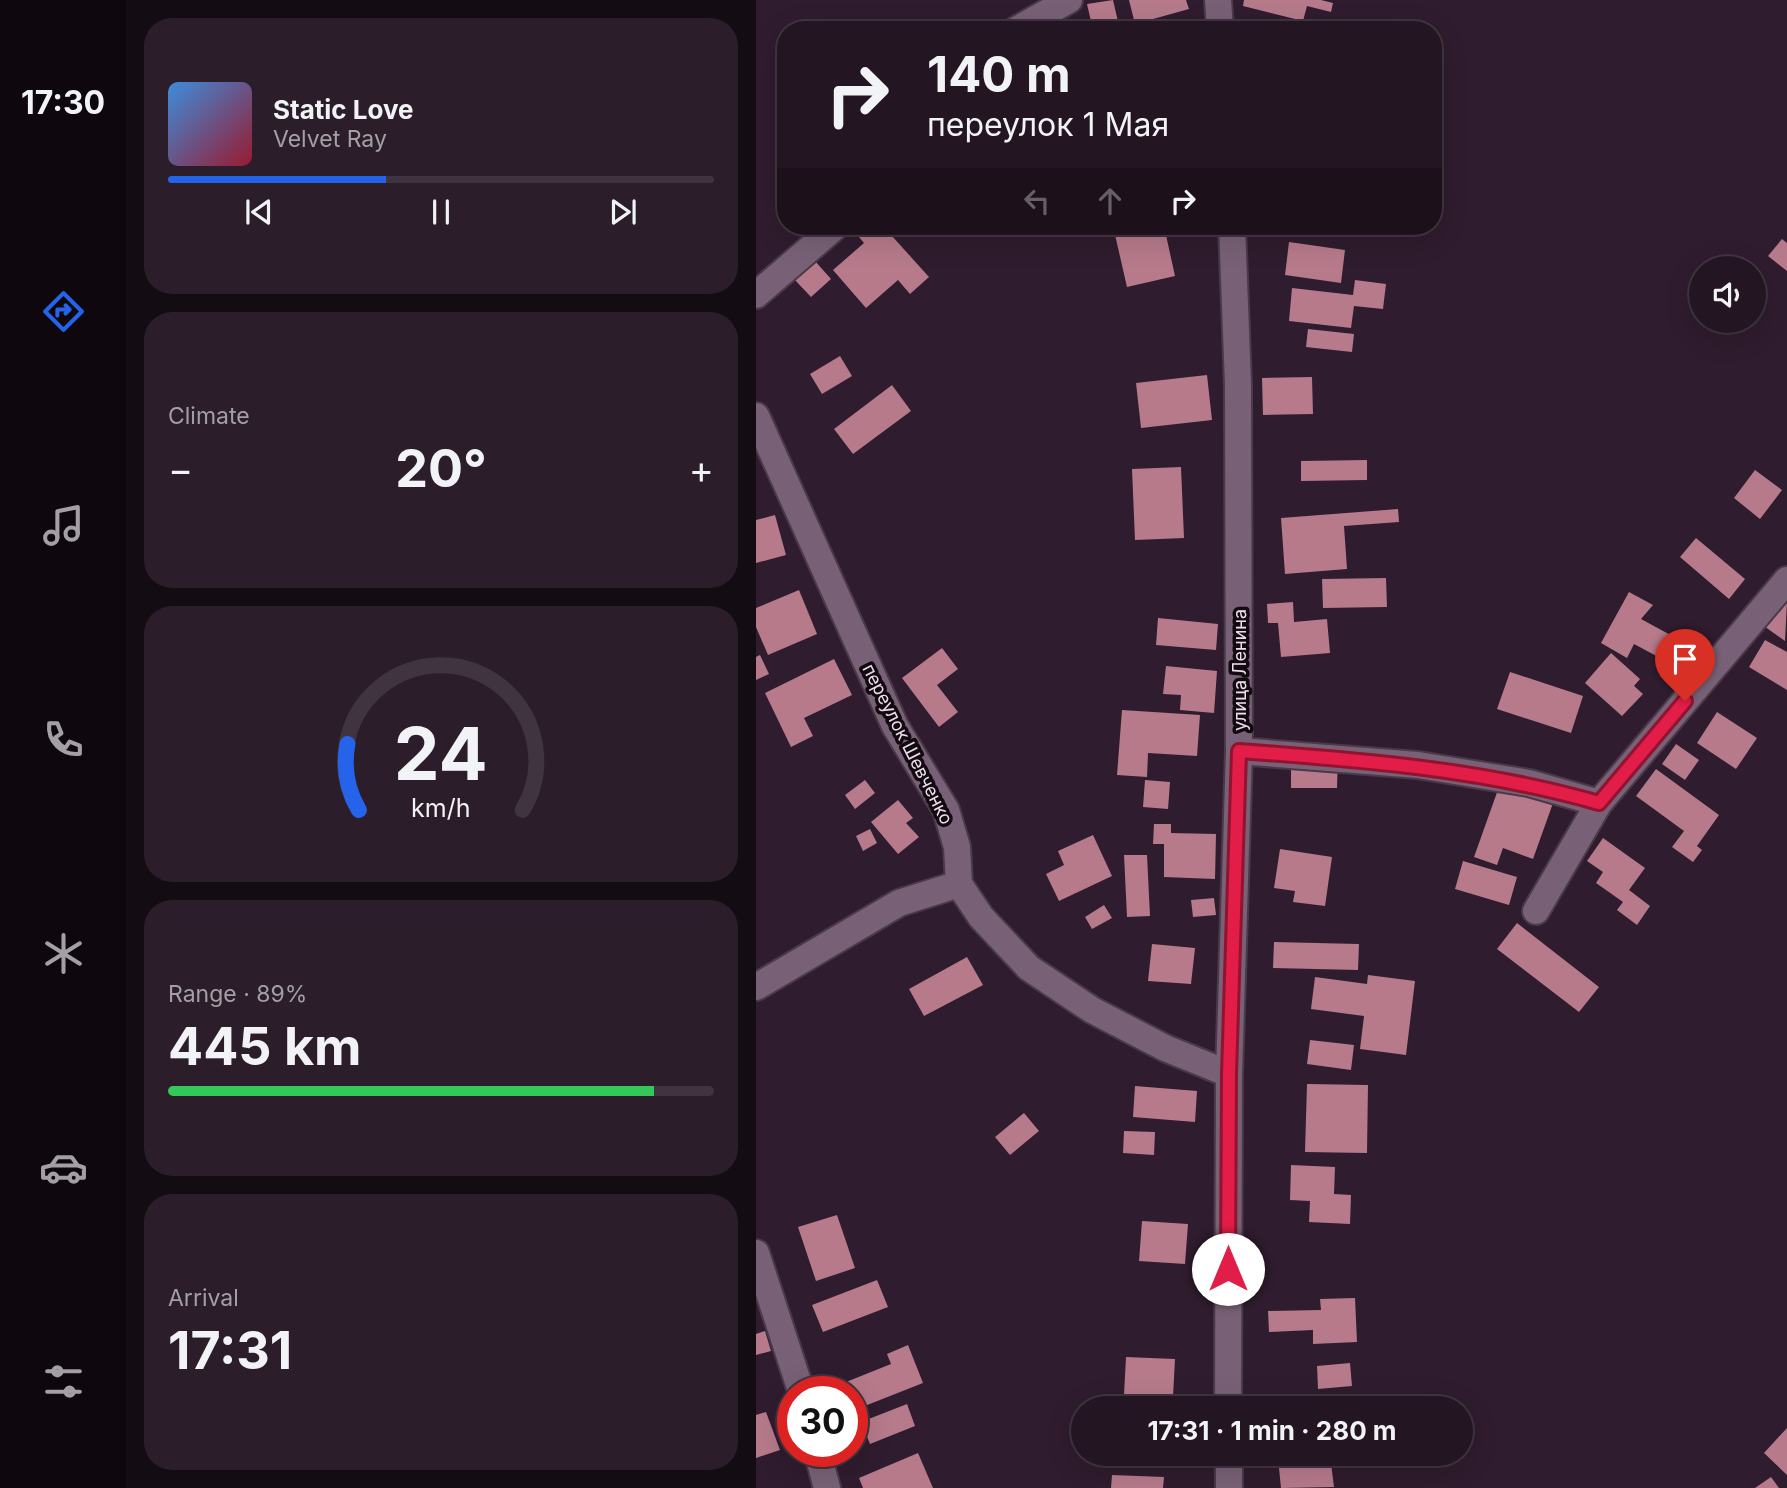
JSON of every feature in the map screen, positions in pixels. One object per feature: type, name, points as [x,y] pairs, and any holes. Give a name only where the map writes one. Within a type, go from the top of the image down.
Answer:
[{"type":"street","points":[[1032,21],[1069,0]]},
{"type":"street","points":[[1218,0],[1219,21]]},
{"type":"street","points":[[756,295],[826,235]]},
{"type":"street","name":"улица Ленина","points":[[1228,1396],[1229,1074],[1239,751],[1238,384],[1232,235]]},
{"type":"street","name":"переулок Шевченко","points":[[756,416],[895,726],[946,810],[957,847],[959,884]]},
{"type":"street","points":[[1536,911],[1599,803],[1787,580]]},
{"type":"street","points":[[1239,751],[1418,765],[1529,783],[1599,803]]},
{"type":"street","points":[[756,987],[899,903],[959,884],[981,917],[1029,968],[1092,1010],[1165,1048],[1229,1074]]},
{"type":"street","points":[[756,1254],[796,1376]]},
{"type":"street","points":[[1229,1466],[1229,1488]]},
{"type":"street","points":[[821,1467],[827,1488]]},
{"type":"building","points":[[1113,0],[1118,21],[1091,21],[1087,4]]},
{"type":"building","points":[[1129,0],[1186,0],[1189,9],[1146,21],[1134,21]]},
{"type":"building","points":[[1244,0],[1321,0],[1333,3],[1331,12],[1307,6],[1303,21],[1243,6]]},
{"type":"building","points":[[857,235],[891,235],[929,277],[910,294],[898,280],[866,308],[833,270],[864,243]]},
{"type":"building","points":[[1115,235],[1166,235],[1175,276],[1127,287]]},
{"type":"building","points":[[1782,239],[1787,243],[1787,271],[1768,256]]},
{"type":"building","points":[[1289,242],[1345,250],[1341,283],[1285,275]]},
{"type":"building","points":[[815,261],[831,279],[811,297],[794,279]]},
{"type":"building","points":[[1355,280],[1386,284],[1383,309],[1354,306],[1351,328],[1289,321],[1292,288],[1353,295]]},
{"type":"building","points":[[1308,329],[1354,334],[1352,352],[1306,347]]},
{"type":"building","points":[[840,356],[852,376],[822,394],[810,374]]},
{"type":"building","points":[[1207,375],[1212,420],[1141,428],[1136,383]]},
{"type":"building","points":[[1312,377],[1313,414],[1263,415],[1262,378]]},
{"type":"building","points":[[892,385],[911,411],[853,454],[834,429]]},
{"type":"building","points":[[1367,460],[1367,480],[1301,481],[1301,461]]},
{"type":"building","points":[[1181,467],[1184,538],[1135,540],[1132,469]]},
{"type":"building","points":[[1755,470],[1782,490],[1760,519],[1734,498]]},
{"type":"building","points":[[1398,509],[1399,522],[1344,526],[1347,569],[1285,574],[1281,518]]},
{"type":"building","points":[[775,515],[786,555],[756,563],[756,520]]},
{"type":"building","points":[[1696,538],[1745,579],[1729,599],[1680,557]]},
{"type":"building","points":[[1386,578],[1387,607],[1323,608],[1322,579]]},
{"type":"building","points":[[799,590],[817,634],[768,655],[756,627],[756,608]]},
{"type":"building","points":[[1629,592],[1653,605],[1641,619],[1689,645],[1677,667],[1634,644],[1627,658],[1601,643]]},
{"type":"building","points":[[1781,597],[1787,601],[1785,641],[1761,624]]},
{"type":"building","points":[[1293,602],[1294,622],[1327,619],[1330,653],[1281,657],[1278,623],[1268,623],[1267,604]]},
{"type":"building","points":[[1158,618],[1218,624],[1216,650],[1156,645]]},
{"type":"building","points":[[1765,640],[1787,652],[1787,690],[1749,667]]},
{"type":"building","points":[[942,648],[958,669],[937,685],[958,712],[939,727],[902,678]]},
{"type":"building","points":[[1611,653],[1640,679],[1634,686],[1643,694],[1622,716],[1585,683]]},
{"type":"building","points":[[760,655],[769,674],[756,680],[756,657]]},
{"type":"building","points":[[834,659],[852,695],[804,718],[813,736],[791,747],[765,693]]},
{"type":"building","points":[[1166,666],[1217,671],[1214,713],[1180,710],[1181,695],[1163,694]]},
{"type":"building","points":[[1510,672],[1583,696],[1571,733],[1497,709]]},
{"type":"building","points":[[1122,710],[1200,715],[1197,756],[1148,753],[1147,777],[1117,775]]},
{"type":"building","points":[[1717,712],[1757,738],[1736,769],[1697,743]]},
{"type":"building","points":[[1676,744],[1699,760],[1685,780],[1662,764]]},
{"type":"building","points":[[1291,754],[1338,754],[1337,788],[1291,788]]},
{"type":"building","points":[[1656,769],[1719,815],[1697,846],[1702,850],[1693,862],[1672,847],[1684,831],[1636,796]]},
{"type":"building","points":[[865,780],[875,793],[855,809],[845,795]]},
{"type":"building","points":[[1145,780],[1170,782],[1168,809],[1143,807]]},
{"type":"building","points":[[1500,784],[1553,803],[1533,859],[1503,848],[1497,865],[1474,857]]},
{"type":"building","points":[[898,800],[913,818],[906,823],[919,837],[898,854],[871,822]]},
{"type":"building","points":[[1154,824],[1171,824],[1171,833],[1216,834],[1215,879],[1164,877],[1164,844],[1153,844]]},
{"type":"building","points":[[870,829],[877,843],[863,851],[856,836]]},
{"type":"building","points":[[1093,835],[1112,876],[1059,901],[1046,874],[1064,865],[1058,851]]},
{"type":"building","points":[[1603,838],[1645,868],[1629,890],[1650,906],[1637,925],[1617,910],[1623,902],[1596,883],[1603,872],[1587,861]]},
{"type":"building","points":[[1280,849],[1332,857],[1325,906],[1293,902],[1295,891],[1274,888]]},
{"type":"building","points":[[1124,855],[1147,855],[1150,916],[1127,917]]},
{"type":"building","points":[[1463,861],[1517,877],[1509,905],[1455,889]]},
{"type":"building","points":[[1214,898],[1216,915],[1193,917],[1191,900]]},
{"type":"building","points":[[1104,905],[1112,918],[1092,929],[1085,917]]},
{"type":"building","points":[[1517,923],[1599,987],[1579,1012],[1497,949]]},
{"type":"building","points":[[1274,942],[1359,944],[1358,970],[1273,968]]},
{"type":"building","points":[[1152,944],[1195,948],[1191,984],[1148,981]]},
{"type":"building","points":[[967,957],[983,985],[924,1016],[909,989]]},
{"type":"building","points":[[1368,975],[1415,981],[1406,1055],[1360,1049],[1364,1016],[1311,1009],[1315,977],[1367,984]]},
{"type":"building","points":[[1310,1040],[1354,1045],[1351,1070],[1307,1064]]},
{"type":"building","points":[[1307,1084],[1368,1085],[1367,1153],[1305,1152]]},
{"type":"building","points":[[1135,1086],[1197,1091],[1195,1122],[1133,1117]]},
{"type":"building","points":[[1024,1113],[1039,1131],[1010,1155],[995,1137]]},
{"type":"building","points":[[1124,1131],[1155,1132],[1154,1155],[1123,1153]]},
{"type":"building","points":[[1291,1165],[1335,1167],[1334,1194],[1351,1195],[1350,1224],[1309,1222],[1310,1201],[1290,1200]]},
{"type":"building","points":[[837,1215],[855,1268],[816,1281],[798,1227]]},
{"type":"building","points":[[1142,1221],[1188,1224],[1185,1264],[1139,1261]]},
{"type":"building","points":[[877,1280],[888,1307],[823,1332],[812,1305]]},
{"type":"building","points":[[1355,1298],[1357,1342],[1313,1344],[1313,1330],[1269,1332],[1268,1311],[1321,1310],[1320,1299]]},
{"type":"building","points":[[765,1331],[771,1351],[756,1355],[756,1334]]},
{"type":"building","points":[[908,1345],[923,1383],[868,1405],[868,1376],[861,1376],[891,1364],[887,1354]]},
{"type":"building","points":[[1126,1357],[1175,1359],[1173,1396],[1124,1395]]},
{"type":"building","points":[[1350,1363],[1352,1386],[1318,1389],[1317,1366]]},
{"type":"building","points":[[907,1404],[915,1426],[870,1444],[868,1419]]},
{"type":"building","points":[[766,1412],[777,1442],[777,1451],[756,1458],[756,1415]]},
{"type":"building","points":[[1787,1428],[1787,1475],[1764,1453]]},
{"type":"building","points":[[918,1453],[933,1488],[863,1488],[859,1478]]},
{"type":"building","points":[[1331,1466],[1334,1487],[1281,1488],[1279,1468]]},
{"type":"building","points":[[1112,1475],[1164,1477],[1163,1488],[1111,1488]]},
{"type":"building","points":[[1771,1477],[1779,1488],[1755,1488]]},
{"type":"route","points":[[1228,1269],[1229,1074],[1239,751],[1418,765],[1529,783],[1599,803],[1685,701]]}]
